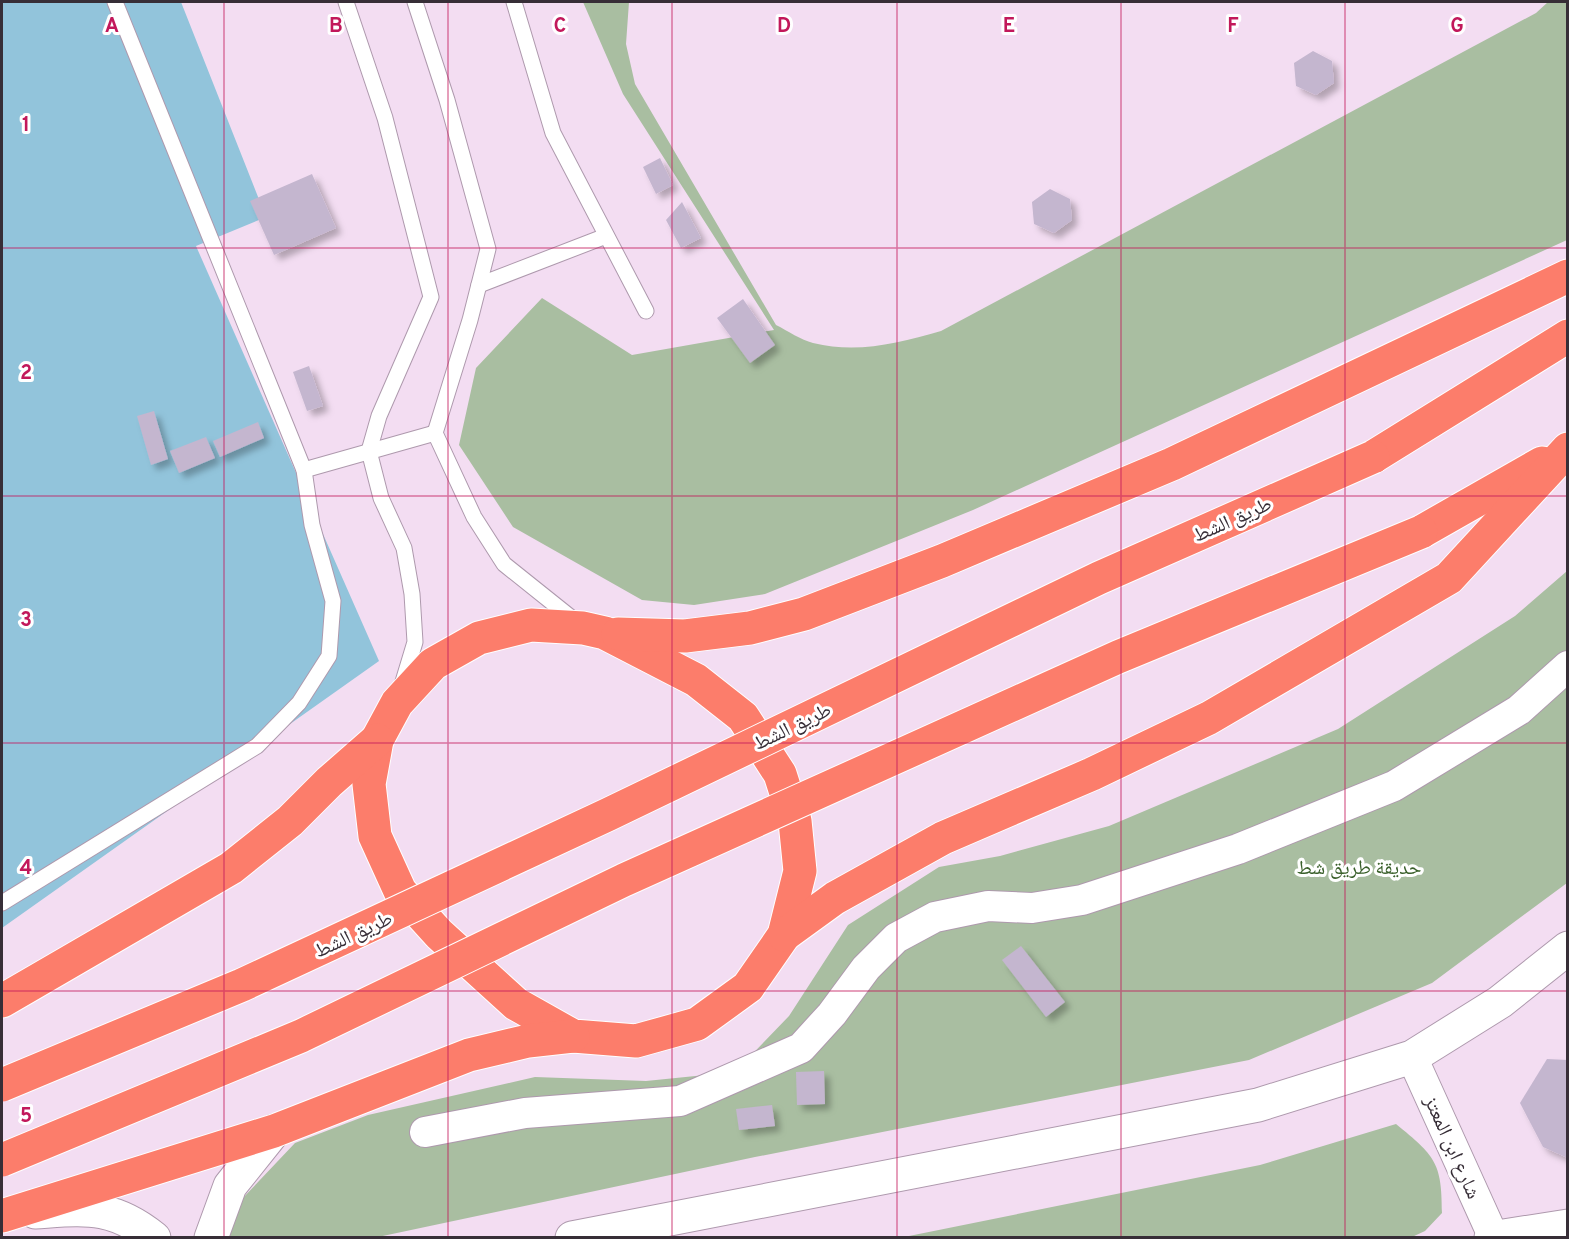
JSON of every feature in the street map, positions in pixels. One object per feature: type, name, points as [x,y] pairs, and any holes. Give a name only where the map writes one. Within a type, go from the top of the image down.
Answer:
[{"type":"highway","points":[[573,1036],[516,1004],[439,934],[400,891],[375,836],[369,784],[377,740],[397,703],[433,664],[479,638],[531,625],[685,636],[750,628],[804,614],[942,561],[1172,464],[1568,276]]},
{"type":"highway","name":"طريق الشط","points":[[2,1085],[242,985],[607,815],[1099,578],[1373,457],[1568,336]]},
{"type":"highway","points":[[2,1160],[301,1036],[624,880],[1118,657],[1421,532],[1568,449]]},
{"type":"highway","points":[[5,1215],[274,1131],[469,1055],[528,1041],[573,1036],[636,1041],[697,1024],[748,987],[784,935],[835,898],[943,838],[1092,774],[1209,718],[1449,578],[1568,449]]},
{"type":"highway","points":[[594,631],[696,680],[742,717],[780,774],[795,821],[800,871],[784,935]]},
{"type":"highway","points":[[2,1001],[231,868],[290,821],[329,782],[377,740]]},
{"type":"main road","points":[[572,1238],[1257,1105],[1412,1057],[1500,1002],[1568,948]]},
{"type":"main road","points":[[211,1238],[230,1186],[274,1131]]},
{"type":"main road","points":[[5,1215],[93,1208],[134,1222],[154,1238]]},
{"type":"main road","points":[[1493,1237],[1568,1226]]},
{"type":"street","points":[[425,1132],[525,1113],[598,1109],[680,1101],[690,1097],[801,1048],[832,1014],[866,968],[896,938],[934,916],[988,906],[1032,908],[1082,900],[1238,849],[1394,786],[1519,710],[1568,666]]},
{"type":"street","name":"شارع ابن المعتز","points":[[1412,1057],[1493,1237]]},
{"type":"lane","points":[[2,903],[257,746],[299,704],[329,656],[333,602],[312,525],[304,470],[115,2]]},
{"type":"lane","points":[[346,2],[385,118],[431,297],[380,416],[369,451],[381,498],[404,548],[412,594],[415,642],[397,703]]},
{"type":"lane","points":[[415,2],[447,100],[488,249],[435,433],[474,517],[504,564],[594,631]]},
{"type":"lane","points":[[514,2],[553,134],[646,311]]},
{"type":"lane","points":[[479,285],[606,236]]},
{"type":"lane","points":[[304,470],[435,433]]},
{"type":"green space","points":[[583,2],[629,2],[626,44],[635,84],[776,325],[813,343],[846,347],[878,346],[941,331],[1536,13],[1548,2],[1567,2],[1567,240],[973,510],[765,594],[694,605],[642,600],[513,527],[459,445],[476,368],[542,298],[632,355],[774,330],[623,94]]},
{"type":"green space","name":"حديقة طريق شط","points":[[1567,571],[1567,883],[1432,983],[1249,1060],[755,1157],[378,1237],[228,1238],[241,1200],[295,1143],[368,1115],[535,1077],[646,1081],[735,1072],[789,1016],[848,925],[939,867],[1000,856],[1109,826],[1338,729],[1515,616]]},
{"type":"green space","points":[[1396,1124],[1420,1144],[1434,1161],[1442,1196],[1442,1213],[1425,1231],[1412,1237],[904,1237],[1260,1165]]},
{"type":"water","points":[[2,2],[181,2],[266,217],[196,246],[379,661],[2,928]]},
{"type":"building","points":[[1313,51],[1332,61],[1334,83],[1316,95],[1296,86],[1294,63]]},
{"type":"building","points":[[660,158],[673,185],[656,194],[643,167]]},
{"type":"building","points":[[312,174],[336,228],[274,255],[250,201]]},
{"type":"building","points":[[1050,189],[1070,199],[1072,220],[1054,233],[1034,224],[1032,202]]},
{"type":"building","points":[[682,202],[701,238],[681,248],[666,220]]},
{"type":"building","points":[[743,299],[775,345],[750,363],[717,318]]},
{"type":"building","points":[[309,366],[323,406],[307,411],[293,372]]},
{"type":"building","points":[[154,411],[168,459],[151,465],[137,416]]},
{"type":"building","points":[[258,422],[264,438],[220,457],[213,441]]},
{"type":"building","points":[[206,437],[215,458],[179,473],[170,451]]},
{"type":"building","points":[[1021,946],[1065,1002],[1046,1017],[1002,960]]},
{"type":"building","points":[[1547,1059],[1568,1060],[1568,1158],[1543,1147],[1520,1103]]},
{"type":"building","points":[[824,1071],[825,1104],[797,1105],[796,1072]]},
{"type":"building","points":[[772,1105],[775,1126],[739,1130],[736,1109]]}]
